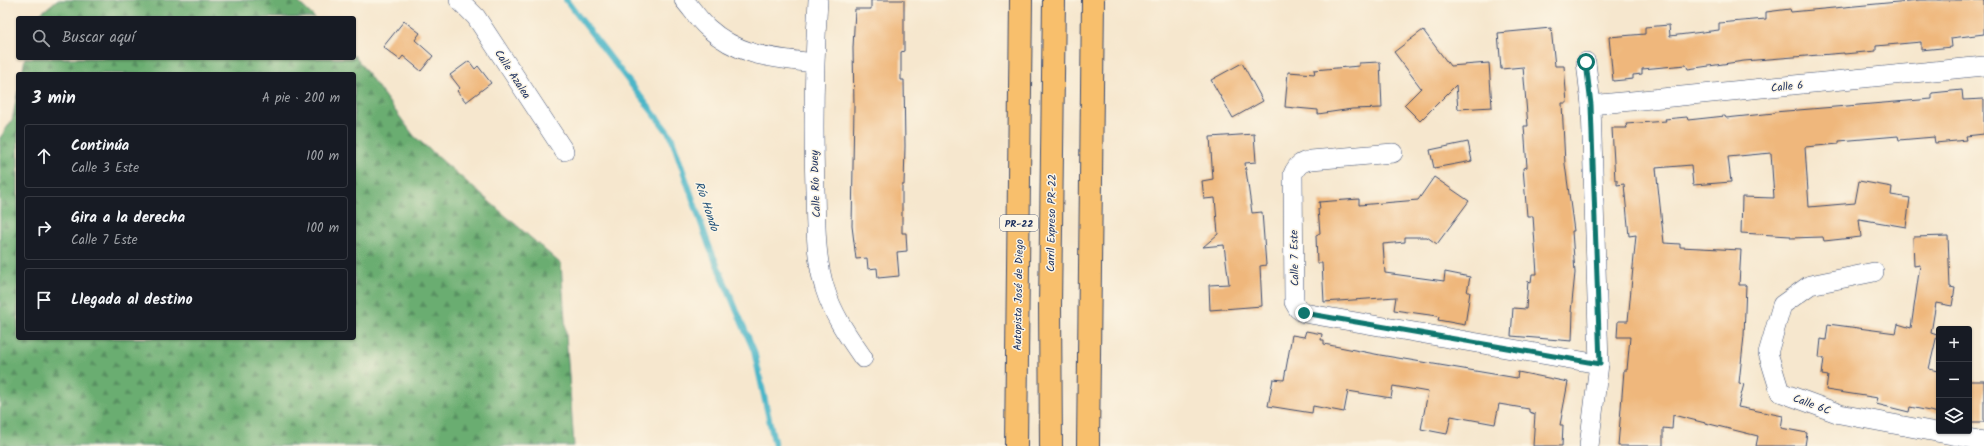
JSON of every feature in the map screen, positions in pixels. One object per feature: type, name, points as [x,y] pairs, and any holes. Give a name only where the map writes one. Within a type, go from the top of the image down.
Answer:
[{"type":"highway","name":"Autopista José de Diego","points":[[1016,446],[1021,0]]},
{"type":"highway","name":"Carril Expreso PR-22","points":[[1052,446],[1050,306],[1054,0]]},
{"type":"highway","points":[[1088,446],[1093,0]]},
{"type":"street","name":"Calle Azalea","points":[[459,0],[476,17],[564,151]]},
{"type":"street","points":[[684,0],[708,28],[726,42],[762,57],[814,63]]},
{"type":"street","name":"Calle Río Duey","points":[[818,0],[814,63],[814,144],[817,249],[825,290],[840,324],[863,358]]},
{"type":"street","points":[[1586,62],[1591,105],[1600,364],[1589,446]]},
{"type":"street","name":"Calle 6","points":[[1591,105],[1984,66]]},
{"type":"street","name":"Calle 7 Este","points":[[1392,152],[1310,160],[1301,162],[1296,166],[1293,174],[1294,302],[1298,309],[1304,313],[1600,364]]},
{"type":"street","name":"Calle 6C","points":[[1874,272],[1810,285],[1782,305],[1768,353],[1780,392],[1840,414],[1984,441]]},
{"type":"green space","points":[[57,0],[296,0],[313,16],[37,16]]},
{"type":"green space","points":[[356,58],[414,136],[561,264],[574,446],[0,446],[0,138],[12,120],[16,101],[16,340],[356,340],[356,72],[22,72],[25,60],[356,60]]},
{"type":"building","points":[[871,0],[904,0],[904,51],[901,52],[901,80],[904,80],[905,146],[904,185],[902,185],[902,233],[906,233],[907,251],[897,252],[899,276],[878,278],[877,268],[868,269],[867,258],[856,259],[852,226],[854,106],[853,48],[855,9],[871,9]]},
{"type":"building","points":[[1919,0],[1984,0],[1984,34],[1951,38],[1952,47],[1921,50],[1921,42],[1876,46],[1876,51],[1744,61],[1688,69],[1686,65],[1642,69],[1642,74],[1633,75],[1633,79],[1613,81],[1609,37],[1645,34],[1645,27],[1669,25],[1670,36],[1719,30],[1719,23],[1766,19],[1766,12],[1790,9],[1791,12]]},
{"type":"building","points":[[404,21],[420,33],[415,40],[433,56],[421,71],[403,56],[400,60],[383,47]]},
{"type":"building","points":[[1551,28],[1555,66],[1564,66],[1567,103],[1562,103],[1565,164],[1574,231],[1572,231],[1575,273],[1571,312],[1573,312],[1572,341],[1511,336],[1513,308],[1526,309],[1528,281],[1531,282],[1532,274],[1537,274],[1533,216],[1527,216],[1523,168],[1527,167],[1524,126],[1528,126],[1523,67],[1501,69],[1498,33]]},
{"type":"building","points":[[1423,30],[1450,66],[1489,63],[1492,107],[1458,109],[1456,85],[1420,121],[1404,105],[1421,88],[1394,52]]},
{"type":"building","points":[[469,61],[475,69],[478,66],[491,83],[466,102],[457,91],[460,88],[450,75]]},
{"type":"building","points":[[1380,62],[1382,108],[1352,109],[1318,114],[1318,110],[1285,107],[1288,72],[1315,74],[1314,70],[1359,66],[1359,63]]},
{"type":"building","points":[[1242,63],[1263,101],[1233,118],[1211,80]]},
{"type":"building","points":[[1962,90],[1963,100],[1984,99],[1984,134],[1966,136],[1967,140],[1935,143],[1934,137],[1899,140],[1898,136],[1839,141],[1839,144],[1805,147],[1809,207],[1855,203],[1859,181],[1892,187],[1891,195],[1910,198],[1906,227],[1859,219],[1861,237],[1824,241],[1823,237],[1790,238],[1790,236],[1741,233],[1742,197],[1774,198],[1771,153],[1728,157],[1731,182],[1693,185],[1691,165],[1656,168],[1664,243],[1680,244],[1680,247],[1741,250],[1739,285],[1746,285],[1744,336],[1739,383],[1744,384],[1738,407],[1783,416],[1781,428],[1807,433],[1805,446],[1756,446],[1758,436],[1673,415],[1672,429],[1663,428],[1663,446],[1618,446],[1624,370],[1627,370],[1630,337],[1617,337],[1618,321],[1628,321],[1636,235],[1629,236],[1624,184],[1617,185],[1617,180],[1615,180],[1612,128],[1627,128],[1626,124],[1666,121],[1665,119],[1687,117],[1688,120],[1725,116],[1726,118],[1774,112],[1932,99],[1932,93]]},
{"type":"building","points":[[1254,134],[1256,162],[1245,163],[1252,213],[1262,212],[1266,265],[1260,266],[1262,306],[1210,310],[1209,285],[1229,284],[1224,245],[1203,247],[1218,234],[1215,198],[1204,199],[1202,181],[1213,179],[1210,137]]},
{"type":"building","points":[[1468,142],[1472,161],[1434,168],[1430,150]]},
{"type":"building","points":[[1434,177],[1469,201],[1437,244],[1427,237],[1405,237],[1405,242],[1383,244],[1385,273],[1444,281],[1445,272],[1470,277],[1467,292],[1470,292],[1465,325],[1438,320],[1439,317],[1437,316],[1394,310],[1396,297],[1324,302],[1322,263],[1317,263],[1316,235],[1320,233],[1318,209],[1320,209],[1319,202],[1359,199],[1359,205],[1418,200]]},
{"type":"building","points":[[1948,236],[1950,287],[1955,288],[1952,306],[1936,303],[1931,333],[1936,335],[1929,369],[1936,370],[1936,412],[1910,407],[1909,412],[1876,404],[1878,398],[1826,390],[1828,376],[1822,375],[1824,358],[1819,358],[1821,339],[1826,340],[1828,324],[1896,333],[1898,324],[1911,328],[1920,265],[1914,266],[1913,237]]},
{"type":"building","points":[[1306,331],[1322,334],[1321,340],[1324,340],[1324,344],[1380,355],[1517,378],[1518,372],[1568,382],[1560,425],[1563,425],[1562,446],[1533,446],[1535,414],[1529,412],[1529,409],[1499,404],[1495,424],[1451,416],[1447,434],[1421,429],[1428,392],[1393,386],[1391,398],[1348,391],[1344,412],[1313,406],[1312,413],[1268,406],[1273,379],[1284,380],[1292,335],[1304,337]]},
{"type":"building","points":[[1972,381],[1984,381],[1984,422],[1972,422]]},
{"type":"waterway","name":"Río Hondo","points":[[566,0],[671,136],[709,246],[754,351],[775,446]]},
{"type":"route","points":[[1304,313],[1600,364],[1591,105],[1586,62]]}]
